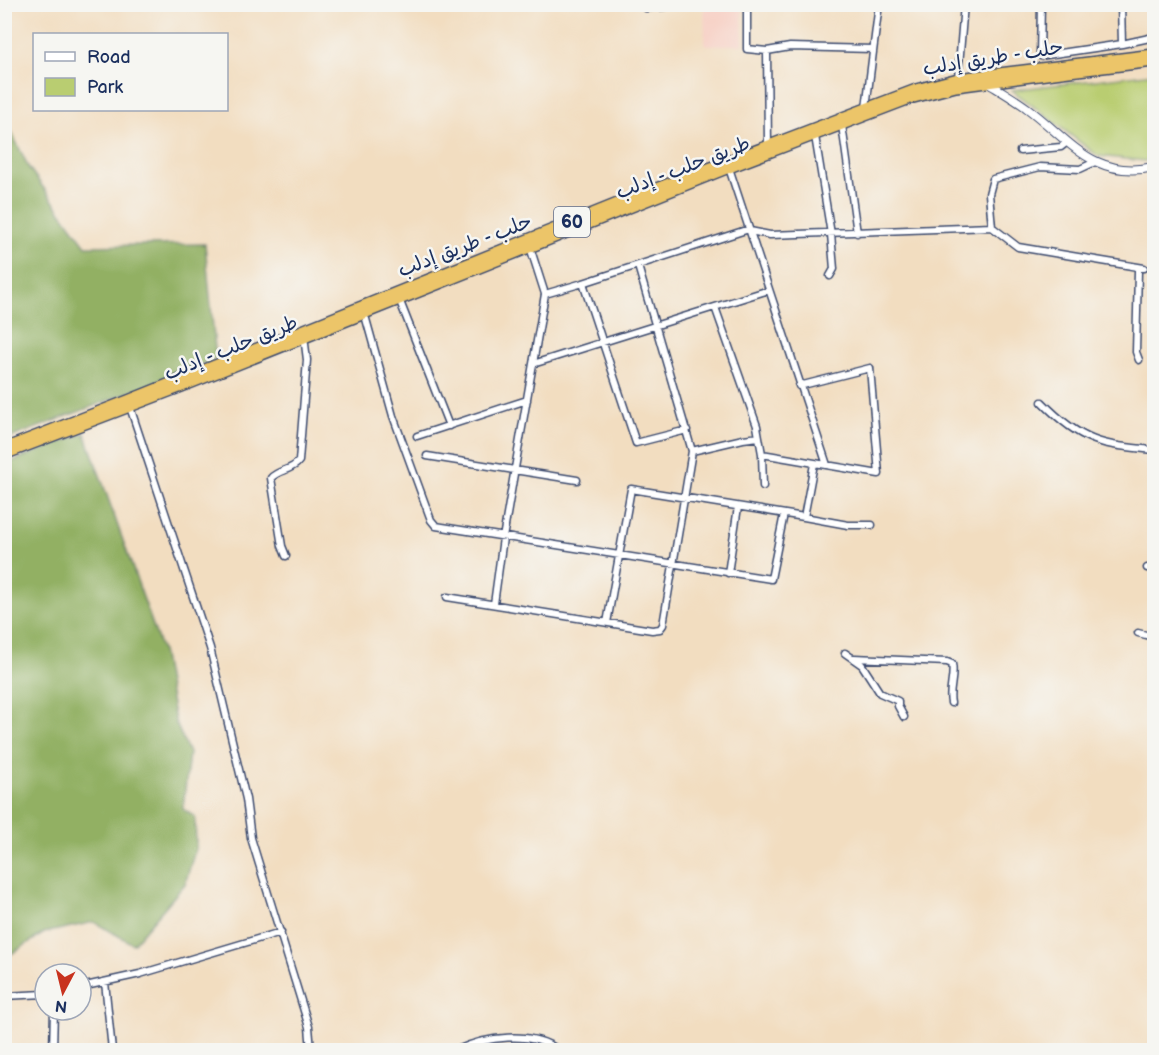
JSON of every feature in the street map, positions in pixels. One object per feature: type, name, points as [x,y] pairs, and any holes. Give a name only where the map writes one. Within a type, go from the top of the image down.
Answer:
[{"type":"highway","name":"حلب - طريق إدلب","points":[[529,244],[768,145],[916,89],[958,78],[1155,54]]},
{"type":"highway","name":"طريق حلب - إدلب","points":[[4,455],[529,244],[934,92],[1069,72],[1155,63]]},
{"type":"highway","name":"60","points":[[4,448],[130,404]]},
{"type":"street","points":[[646,4],[646,8],[702,4]]},
{"type":"street","points":[[747,4],[747,49],[767,51],[790,47],[873,48]]},
{"type":"street","points":[[866,108],[879,4]]},
{"type":"street","points":[[958,78],[964,4]]},
{"type":"street","points":[[1041,4],[1040,57],[1155,37]]},
{"type":"street","points":[[1121,4],[1122,44]]},
{"type":"street","points":[[767,51],[768,145]]},
{"type":"street","points":[[988,83],[1028,108],[1066,143],[1095,162],[1125,170],[1155,167]]},
{"type":"street","points":[[842,125],[857,233]]},
{"type":"street","points":[[815,136],[831,234],[834,269],[830,276]]},
{"type":"street","points":[[1020,151],[1061,147],[1066,143]]},
{"type":"street","points":[[992,227],[989,194],[993,179],[1040,167],[1080,169],[1095,162]]},
{"type":"street","points":[[729,168],[799,386],[827,465]]},
{"type":"street","points":[[545,294],[749,230],[770,235],[992,227],[1018,247],[1141,269],[1136,352],[1139,360]]},
{"type":"street","points":[[494,604],[514,470],[545,294],[529,244]]},
{"type":"street","points":[[447,597],[652,630],[660,629],[663,625],[675,564],[692,451],[638,266]]},
{"type":"street","points":[[583,283],[636,443],[687,430]]},
{"type":"street","points":[[533,364],[768,290]]},
{"type":"street","points":[[400,304],[449,426]]},
{"type":"street","points":[[715,307],[759,437],[763,486]]},
{"type":"street","points":[[366,319],[393,416],[431,520],[436,526],[443,529],[771,579],[784,514]]},
{"type":"street","points":[[286,556],[282,546],[271,478],[275,473],[295,466],[299,461],[307,360],[303,334]]},
{"type":"street","points":[[762,454],[879,474],[870,368],[799,386]]},
{"type":"street","points":[[417,436],[526,400]]},
{"type":"street","points":[[1042,402],[1062,423],[1091,440],[1110,446],[1155,450]]},
{"type":"street","points":[[130,404],[210,648],[246,798],[251,838],[309,1027],[311,1050]]},
{"type":"street","points":[[692,451],[759,437]]},
{"type":"street","points":[[427,456],[578,480]]},
{"type":"street","points":[[804,517],[814,464]]},
{"type":"street","points":[[607,622],[631,489],[848,525],[872,525]]},
{"type":"street","points":[[728,573],[738,507]]},
{"type":"street","points":[[1138,633],[1155,637]]},
{"type":"street","points":[[845,653],[862,665],[880,693],[898,701],[904,717]]},
{"type":"street","points":[[854,658],[952,664],[949,695],[951,703]]},
{"type":"street","points":[[93,984],[140,974],[281,932]]},
{"type":"street","points":[[105,982],[112,1050]]},
{"type":"street","points":[[4,996],[33,995]]},
{"type":"street","points":[[53,1050],[54,1022]]},
{"type":"street","points":[[457,1050],[487,1039],[530,1039],[558,1050]]},
{"type":"shaded area","points":[[704,5],[742,5],[743,45],[705,45]]},
{"type":"green space","points":[[1154,73],[1154,157],[1145,161],[1098,156],[1012,90]]},
{"type":"green space","points":[[4,117],[29,168],[86,246],[205,244],[216,359],[5,440]]},
{"type":"green space","points":[[85,433],[162,651],[175,721],[189,753],[183,809],[195,817],[196,847],[185,884],[133,944],[94,922],[44,933],[5,958],[5,464]]}]
